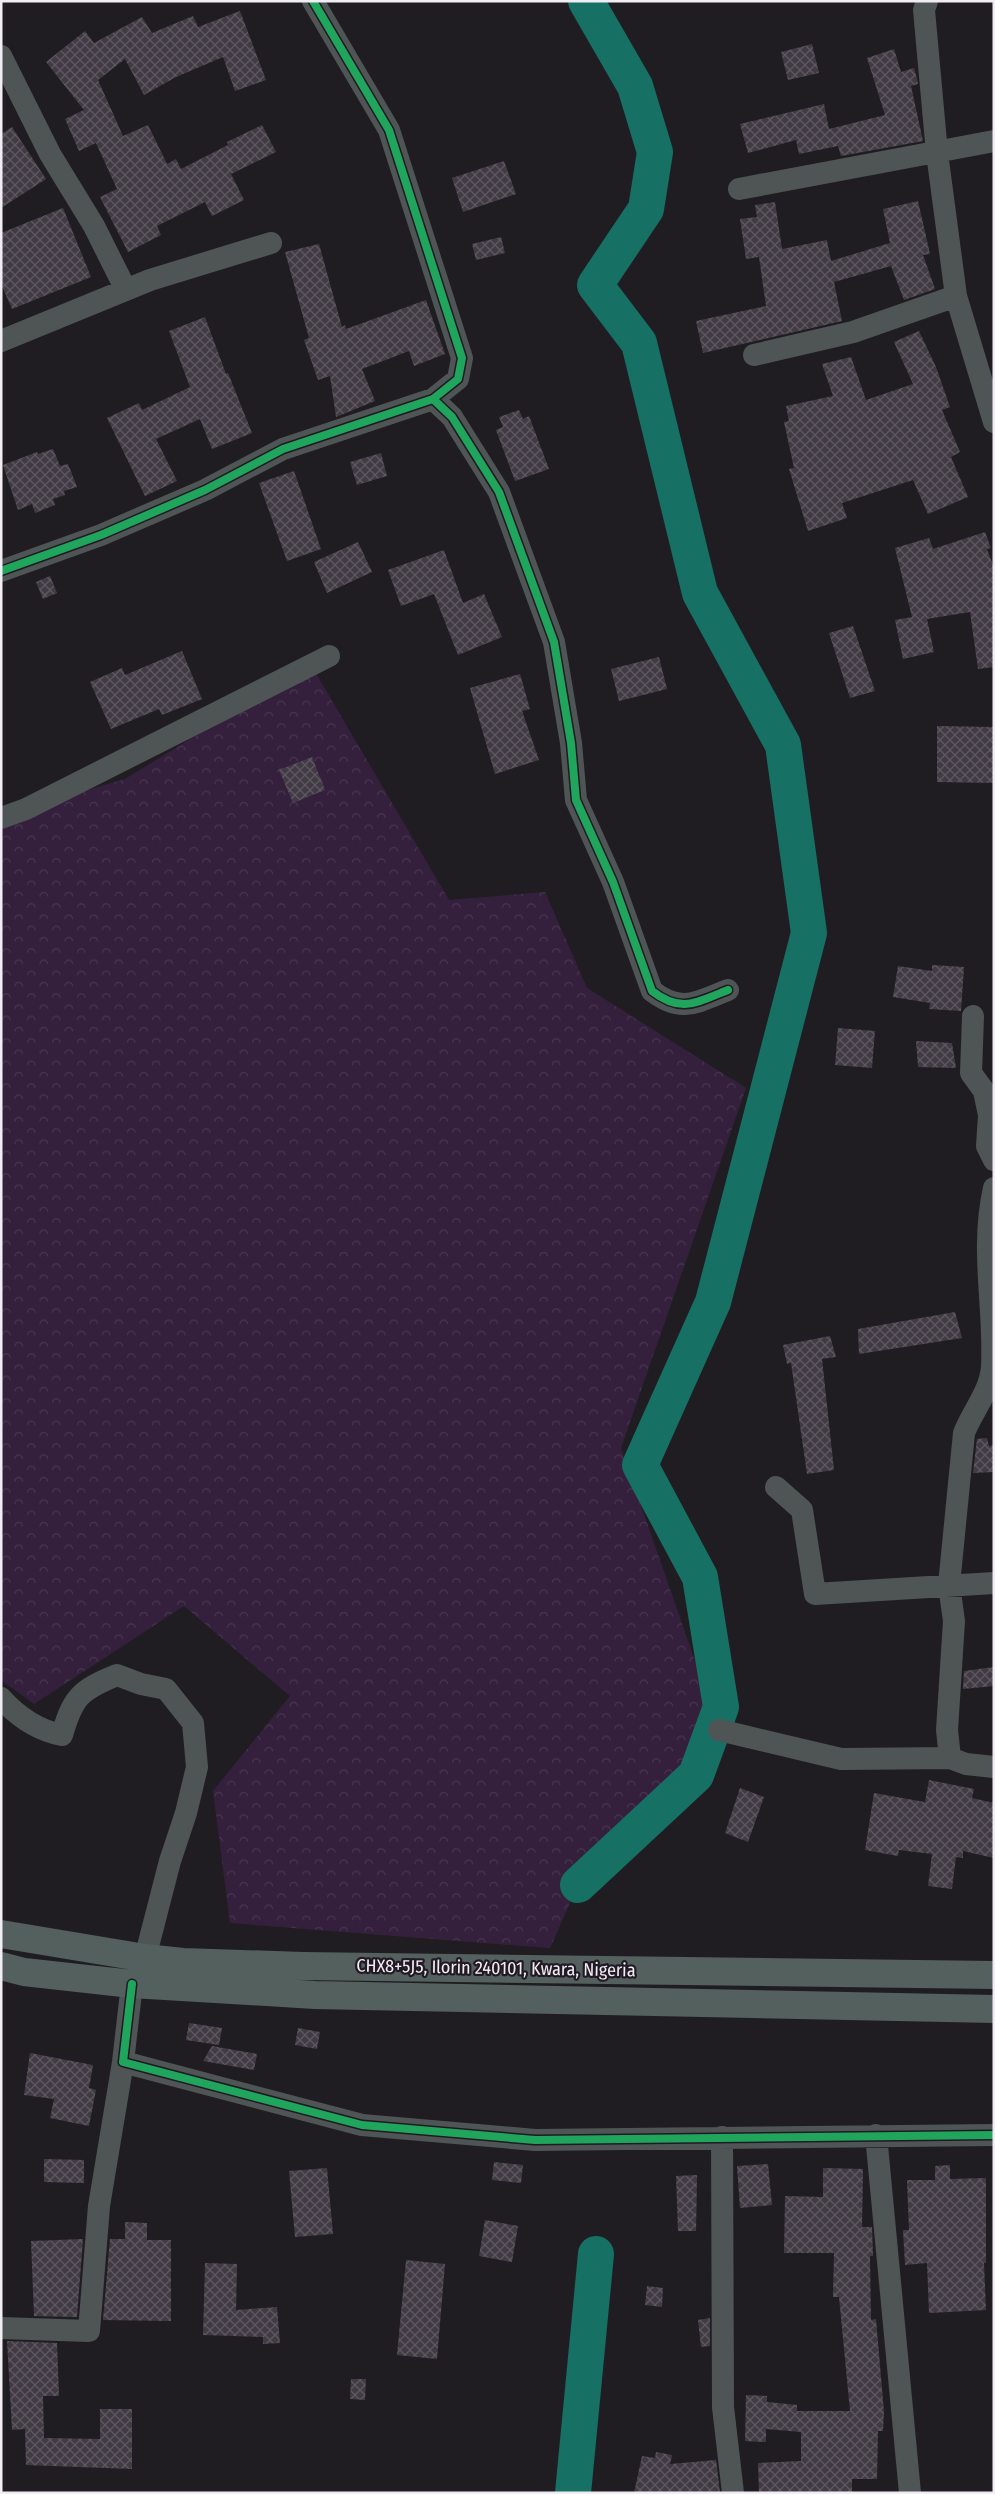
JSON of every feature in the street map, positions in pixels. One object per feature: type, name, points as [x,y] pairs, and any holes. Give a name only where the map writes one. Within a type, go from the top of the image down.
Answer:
[{"type":"main road","name":"CHX8+5J5, Ilorin 240101, Kwara, Nigeria","points":[[1,1934],[145,1958],[302,1966],[994,1975]]},
{"type":"main road","name":"CHX8+5J5, Ilorin 240101, Kwara, Nigeria","points":[[1,1966],[24,1972],[132,1984],[315,1995],[994,2009]]},
{"type":"street","points":[[1,571],[101,535],[205,490],[283,448],[433,399],[458,379],[462,358],[389,130],[313,1]]},
{"type":"street","points":[[927,1],[924,10],[937,152],[956,296],[994,422]]},
{"type":"street","points":[[1,56],[50,154],[94,226],[126,290]]},
{"type":"street","points":[[738,189],[994,141]]},
{"type":"street","points":[[1,341],[150,280],[271,243]]},
{"type":"street","points":[[754,355],[853,332],[956,296]]},
{"type":"street","points":[[433,399],[452,417],[499,492],[554,642],[571,743],[576,800],[613,882],[652,991],[666,1002],[686,1006],[728,990]]},
{"type":"street","points":[[1,818],[26,809],[329,656]]},
{"type":"street","points":[[973,1016],[972,1073],[984,1092],[989,1115],[987,1146],[994,1160]]},
{"type":"street","points":[[950,1758],[947,1730],[954,1621],[949,1586],[964,1433],[971,1414],[986,1393],[992,1368],[987,1257],[988,1213],[994,1188]]},
{"type":"street","points":[[776,1486],[802,1510],[816,1594],[994,1583]]},
{"type":"street","points":[[1,1698],[16,1716],[49,1733],[62,1735],[70,1706],[90,1686],[117,1675],[141,1684],[166,1689],[193,1723],[197,1767],[186,1814],[170,1861],[145,1958]]},
{"type":"street","points":[[719,1730],[841,1760],[950,1758],[966,1764],[994,1768]]},
{"type":"street","points":[[1,2328],[89,2331],[99,2206],[123,2062],[132,1984]]},
{"type":"street","points":[[123,2062],[362,2125],[535,2140],[636,2140],[722,2136],[994,2135]]},
{"type":"street","points":[[876,2135],[910,2493]]},
{"type":"street","points":[[722,2136],[724,2407],[733,2493]]},
{"type":"green space","points":[[311,665],[449,900],[545,892],[587,988],[746,1088],[621,1448],[719,1730],[578,1885],[550,1948],[230,1923],[213,1791],[290,1696],[184,1606],[34,1704],[1,1680],[1,816],[125,779]]},
{"type":"building","points":[[240,11],[266,80],[235,91],[223,57],[176,77],[144,95],[125,59],[98,80],[123,136],[148,125],[167,164],[176,159],[181,169],[228,145],[227,142],[262,125],[276,152],[231,174],[244,200],[212,216],[205,202],[157,226],[161,235],[128,252],[100,197],[117,189],[96,143],[79,151],[65,119],[84,110],[46,62],[85,31],[94,43],[142,17],[152,33],[193,16],[198,27]]},
{"type":"building","points":[[812,44],[819,73],[788,80],[781,52]]},
{"type":"building","points":[[894,49],[901,72],[914,68],[918,84],[911,86],[923,141],[841,156],[838,146],[799,154],[796,140],[748,153],[740,124],[824,104],[829,129],[885,115],[867,58]]},
{"type":"building","points":[[12,127],[46,179],[1,208],[1,134]]},
{"type":"building","points":[[504,161],[516,194],[463,212],[452,178]]},
{"type":"building","points":[[918,201],[930,254],[923,255],[935,289],[904,300],[891,266],[834,282],[842,321],[703,353],[696,321],[766,306],[759,257],[746,259],[740,219],[757,217],[755,205],[775,202],[782,249],[827,240],[831,261],[890,243],[883,209]]},
{"type":"building","points":[[63,208],[91,277],[12,309],[1,284],[1,233]]},
{"type":"building","points":[[501,237],[505,253],[476,260],[472,244]]},
{"type":"building","points":[[319,244],[342,327],[345,325],[346,329],[426,300],[445,354],[414,366],[409,351],[362,369],[375,401],[336,417],[330,376],[318,380],[304,340],[309,338],[285,252]]},
{"type":"building","points":[[205,317],[226,374],[228,373],[252,433],[212,449],[200,419],[156,439],[177,481],[145,496],[107,418],[139,403],[142,410],[190,387],[169,331]]},
{"type":"building","points":[[919,331],[936,367],[950,407],[942,410],[960,452],[951,457],[968,497],[928,514],[913,480],[842,503],[847,518],[808,531],[789,469],[794,468],[784,422],[789,421],[786,406],[833,396],[822,364],[851,357],[866,400],[913,384],[894,342]]},
{"type":"building","points":[[519,410],[523,419],[529,416],[549,469],[515,481],[496,430],[503,427],[499,417]]},
{"type":"building","points":[[53,449],[60,466],[68,464],[77,487],[64,491],[65,495],[53,499],[55,505],[35,513],[32,504],[18,510],[3,465],[37,452],[38,454]]},
{"type":"building","points":[[381,453],[387,476],[357,485],[350,462]]},
{"type":"building","points":[[294,471],[321,549],[287,561],[259,483]]},
{"type":"building","points":[[985,532],[991,548],[987,549],[994,568],[994,667],[978,669],[970,612],[927,619],[934,652],[903,659],[895,620],[912,617],[895,548],[929,538],[933,549]]},
{"type":"building","points":[[358,542],[372,572],[327,593],[314,562]]},
{"type":"building","points":[[444,550],[463,603],[484,594],[502,637],[458,655],[434,594],[401,606],[388,570]]},
{"type":"building","points":[[50,576],[57,593],[43,599],[36,582]]},
{"type":"building","points":[[853,626],[875,691],[850,698],[829,633]]},
{"type":"building","points":[[182,651],[202,699],[162,715],[159,709],[111,729],[90,682],[122,668],[125,675]]},
{"type":"building","points":[[659,657],[667,689],[619,701],[611,669]]},
{"type":"building","points":[[520,674],[530,709],[522,711],[539,760],[495,774],[470,688]]},
{"type":"building","points":[[937,726],[994,727],[994,783],[937,782]]},
{"type":"building","points":[[312,757],[325,790],[293,803],[279,770]]},
{"type":"building","points":[[932,965],[964,967],[961,1011],[929,1009],[930,1003],[893,997],[898,966],[932,971]]},
{"type":"building","points":[[838,1028],[875,1031],[872,1068],[835,1065]]},
{"type":"building","points":[[916,1041],[952,1043],[956,1068],[918,1067]]},
{"type":"building","points":[[955,1312],[962,1338],[859,1354],[858,1329]]},
{"type":"building","points":[[830,1336],[836,1357],[822,1359],[834,1470],[807,1474],[791,1363],[787,1364],[783,1345]]},
{"type":"building","points":[[987,1438],[989,1446],[994,1445],[994,1472],[973,1473],[977,1439]]},
{"type":"building","points":[[994,1667],[994,1686],[963,1689],[964,1671]]},
{"type":"building","points":[[929,1780],[974,1789],[972,1798],[994,1803],[994,1858],[963,1851],[963,1858],[956,1857],[952,1889],[928,1886],[932,1854],[899,1850],[898,1856],[865,1850],[874,1793],[925,1802]]},
{"type":"building","points":[[740,1788],[764,1797],[748,1842],[725,1833]]},
{"type":"building","points":[[189,2023],[222,2028],[219,2045],[186,2040]]},
{"type":"building","points":[[298,2028],[320,2032],[317,2049],[295,2045]]},
{"type":"building","points":[[212,2046],[257,2054],[254,2070],[203,2061]]},
{"type":"building","points":[[30,2053],[93,2065],[89,2088],[96,2090],[89,2126],[50,2118],[54,2099],[24,2095]]},
{"type":"building","points":[[44,2159],[84,2160],[84,2183],[44,2182]]},
{"type":"building","points":[[494,2162],[523,2165],[521,2183],[492,2180]]},
{"type":"building","points":[[768,2164],[772,2205],[740,2208],[737,2166]]},
{"type":"building","points":[[950,2165],[950,2179],[986,2178],[986,2263],[984,2263],[986,2310],[929,2313],[927,2263],[905,2265],[903,2230],[909,2230],[907,2180],[935,2180],[935,2166]]},
{"type":"building","points":[[327,2168],[333,2234],[295,2237],[289,2171]]},
{"type":"building","points":[[823,2168],[863,2169],[862,2227],[872,2227],[873,2256],[870,2256],[871,2320],[876,2319],[884,2412],[883,2431],[878,2431],[877,2479],[852,2479],[852,2493],[759,2493],[758,2463],[801,2461],[801,2432],[766,2429],[766,2442],[745,2441],[746,2395],[767,2396],[767,2402],[797,2405],[797,2411],[850,2411],[839,2297],[833,2297],[834,2253],[784,2253],[785,2196],[823,2197]]},
{"type":"building","points":[[697,2175],[696,2231],[678,2231],[676,2176]]},
{"type":"building","points":[[485,2220],[518,2226],[512,2262],[479,2256]]},
{"type":"building","points":[[125,2222],[147,2223],[147,2240],[171,2240],[171,2321],[103,2320],[110,2239],[125,2239]]},
{"type":"building","points":[[83,2239],[77,2317],[34,2316],[31,2241]]},
{"type":"building","points":[[406,2260],[445,2264],[437,2359],[397,2355]]},
{"type":"building","points":[[205,2263],[237,2264],[236,2310],[277,2307],[280,2343],[263,2344],[263,2337],[203,2335]]},
{"type":"building","points":[[647,2286],[663,2288],[662,2307],[645,2305]]},
{"type":"building","points":[[710,2318],[710,2346],[701,2347],[698,2320]]},
{"type":"building","points":[[7,2341],[57,2343],[59,2396],[43,2396],[44,2438],[100,2439],[100,2409],[132,2409],[132,2469],[26,2465],[25,2429],[12,2430]]},
{"type":"building","points":[[351,2379],[366,2379],[365,2400],[350,2399]]},
{"type":"building","points":[[656,2452],[672,2455],[670,2464],[716,2460],[720,2492],[634,2493],[642,2456],[655,2458]]},
{"type":"waterway","points":[[578,1885],[696,1775],[721,1707],[700,1577],[640,1465],[713,1302],[809,933],[783,745],[700,593],[639,343],[595,285],[646,209],[655,152],[635,86],[586,1]]},
{"type":"waterway","points":[[573,2493],[596,2254]]},
{"type":"cycle path","points":[[1,571],[101,535],[205,490],[283,449],[433,399],[458,379],[462,358],[389,130],[313,1]]},
{"type":"cycle path","points":[[433,399],[452,417],[499,492],[554,642],[571,743],[576,800],[613,882],[652,991],[672,1002],[690,1004],[728,990]]},
{"type":"cycle path","points":[[132,1984],[123,2062],[362,2125],[535,2140],[994,2135]]}]
